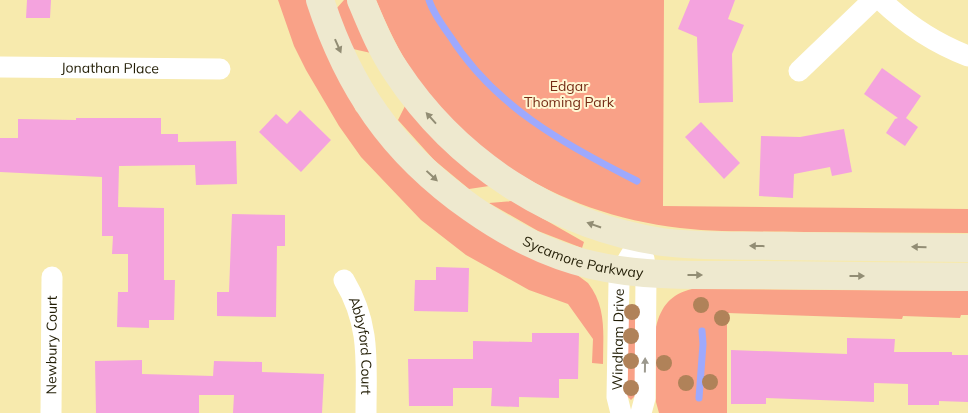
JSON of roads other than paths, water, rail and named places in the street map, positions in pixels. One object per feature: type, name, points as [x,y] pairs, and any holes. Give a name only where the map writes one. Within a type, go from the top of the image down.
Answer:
[{"type":"main road","name":"Sycamore Parkway","points":[[320,0],[336,43],[351,74],[376,116],[410,155],[444,187],[487,219],[519,237],[591,265],[634,272],[968,277]]},
{"type":"main road","points":[[361,0],[395,70],[422,107],[448,136],[481,165],[516,188],[552,208],[588,223],[641,238],[694,245],[968,248]]},
{"type":"street","points":[[799,70],[874,0]]},
{"type":"street","points":[[881,0],[895,13],[932,40],[968,56]]},
{"type":"street","name":"Jonathan Place","points":[[0,67],[220,69]]},
{"type":"street","name":"Windham Drive","points":[[641,238],[634,272],[645,398],[641,413]]},
{"type":"street","name":"Windham Drive","points":[[621,413],[617,398],[617,295],[634,272]]},
{"type":"street","name":"Newbury Court","points":[[51,413],[52,277]]},
{"type":"street","name":"Abbyford Court","points":[[344,280],[356,301],[363,324],[366,348],[366,413]]},
{"type":"waterway","points":[[429,0],[438,19],[468,61],[510,103],[558,138],[637,181]]},
{"type":"waterway","points":[[699,398],[703,344],[702,331]]},
{"type":"park label","name":"Edgar Thoming Park","points":[[569,94]]}]
